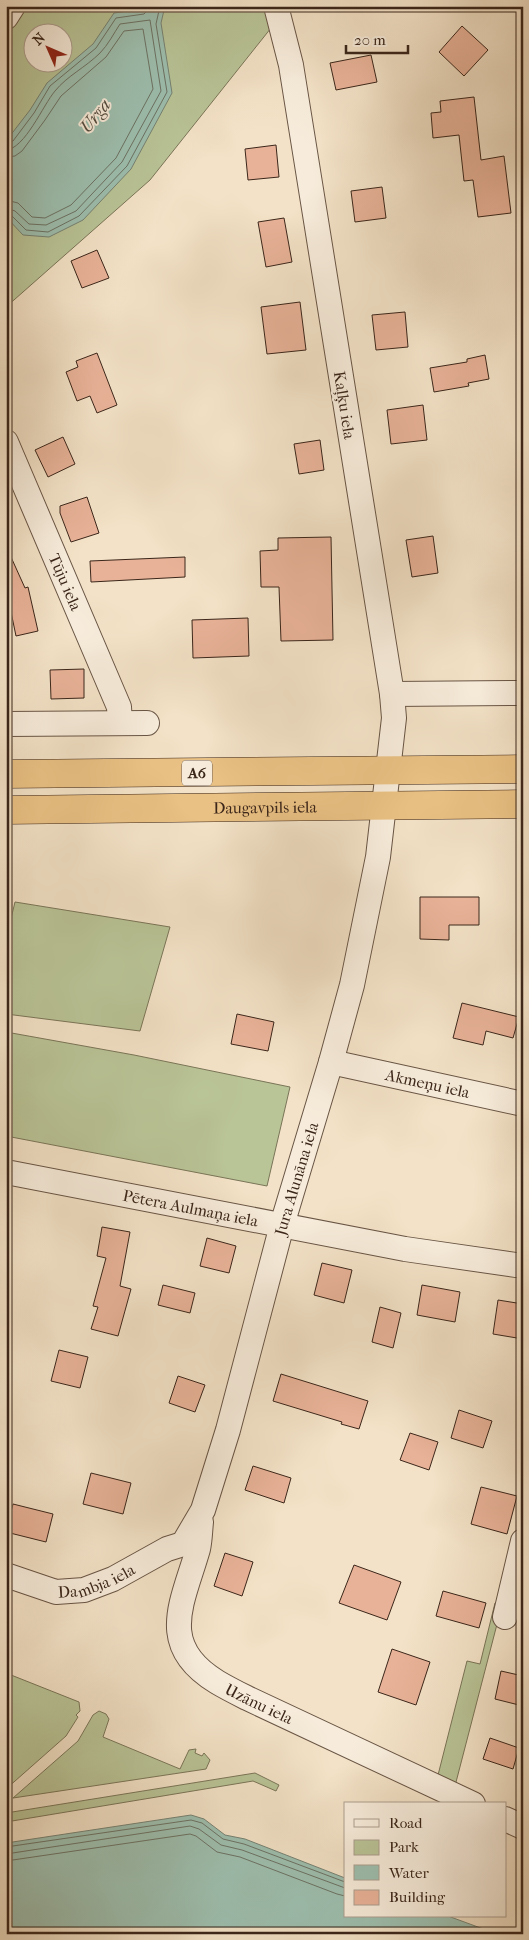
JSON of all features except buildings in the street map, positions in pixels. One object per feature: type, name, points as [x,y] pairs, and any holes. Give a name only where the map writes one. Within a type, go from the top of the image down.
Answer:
[{"type":"highway","name":"A6","points":[[6,774],[523,769]]},
{"type":"highway","name":"Daugavpils iela","points":[[6,810],[523,804]]},
{"type":"street","points":[[6,17],[13,6]]},
{"type":"street","name":"Kaļķu iela","points":[[276,6],[291,65],[392,694],[394,718],[384,806]]},
{"type":"street","name":"Tūju iela","points":[[6,442],[119,707],[120,723]]},
{"type":"street","points":[[392,694],[523,693]]},
{"type":"street","points":[[6,724],[147,723]]},
{"type":"street","name":"Jura Alunāna iela","points":[[183,1544],[203,1510],[228,1430],[282,1224],[331,1062],[356,965],[378,857],[384,806]]},
{"type":"street","name":"Akmeņu iela","points":[[331,1062],[523,1104]]},
{"type":"street","name":"Pētera Aulmaņa iela","points":[[6,1172],[406,1249],[523,1266]]},
{"type":"street","name":"Uzānu iela","points":[[203,1510],[198,1546],[179,1611],[178,1629],[182,1644],[195,1664],[215,1681],[247,1698],[468,1802]]},
{"type":"street","points":[[504,1617],[523,1541]]},
{"type":"street","name":"Dambja iela","points":[[6,1575],[56,1592],[84,1590],[113,1579],[167,1548],[183,1544]]},
{"type":"street","points":[[506,1820],[523,1828]]},
{"type":"green space","points":[[20,6],[263,6],[271,28],[150,180],[6,307],[6,28]]},
{"type":"green space","points":[[15,902],[170,927],[140,1031],[6,1014],[6,939]]},
{"type":"green space","points":[[6,1032],[134,1055],[290,1087],[267,1186],[6,1136]]},
{"type":"green space","points":[[495,1603],[502,1605],[455,1786],[437,1779],[467,1661],[480,1664]]},
{"type":"green space","points":[[6,1673],[79,1702],[80,1711],[76,1715],[78,1717],[66,1736],[6,1789]]},
{"type":"green space","points":[[99,1711],[106,1714],[109,1719],[103,1737],[180,1769],[189,1750],[196,1749],[195,1753],[202,1756],[204,1753],[210,1760],[206,1769],[13,1798],[78,1741],[93,1715]]},
{"type":"green space","points":[[255,1773],[279,1785],[276,1791],[253,1781],[6,1822],[6,1813]]},
{"type":"water","name":"Urga","points":[[145,6],[165,6],[161,23],[172,93],[131,169],[83,220],[49,237],[23,235],[6,217],[6,141],[30,110],[47,83],[60,72],[72,72],[72,62],[93,44],[114,13],[142,9]]},
{"type":"water","points":[[191,1815],[204,1819],[225,1835],[245,1839],[344,1878],[344,1918],[453,1918],[497,1934],[6,1934],[6,1843]]}]
